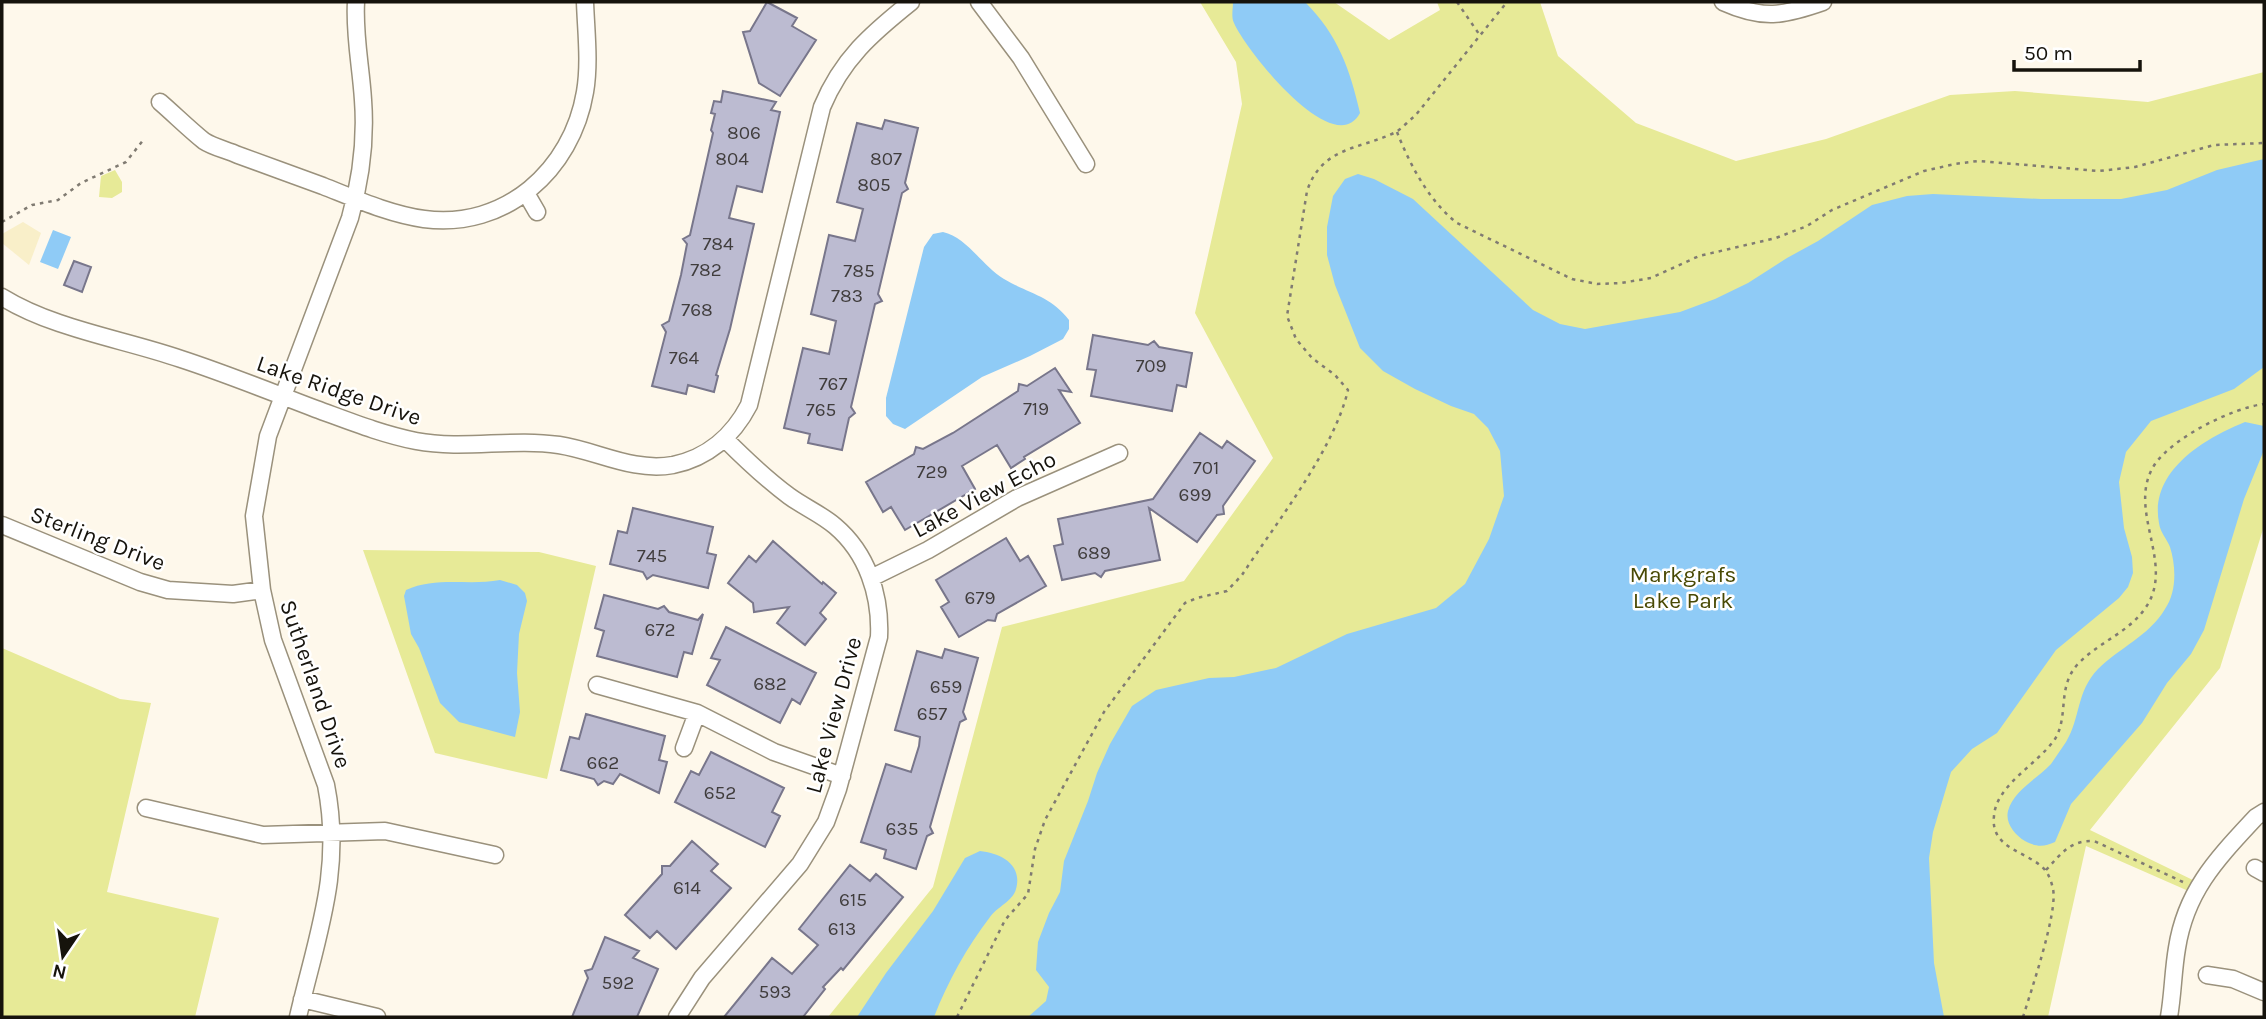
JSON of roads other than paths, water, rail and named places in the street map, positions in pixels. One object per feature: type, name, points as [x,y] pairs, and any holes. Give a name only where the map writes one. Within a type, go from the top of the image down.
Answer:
[{"type":"street","name":"Sutherland Drive","points":[[298,1017],[329,891],[332,834],[326,785],[273,640],[262,590],[254,516],[268,436],[356,199],[363,154],[364,123],[356,37],[356,2]]},
{"type":"street","points":[[160,102],[206,142],[356,199],[406,216],[427,219],[476,215],[500,208],[526,193],[554,166],[572,139],[586,89],[585,2]]},
{"type":"street","name":"Lake Ridge Drive","points":[[2,297],[42,317],[182,359],[363,427],[418,442],[452,446],[509,443],[559,445],[642,466],[659,467],[682,463],[705,453],[725,439],[742,418],[753,391],[812,142],[825,99],[853,54],[873,33],[911,2]]},
{"type":"street","points":[[979,2],[1021,58],[1086,164]]},
{"type":"street","points":[[1723,2],[1773,16],[1823,2]]},
{"type":"street","points":[[526,193],[537,212]]},
{"type":"street","name":"Lake View Drive","points":[[677,1017],[702,978],[800,864],[829,816],[877,644],[878,612],[871,578],[860,555],[846,536],[769,480],[725,439]]},
{"type":"street","name":"Lake View Echo","points":[[871,578],[917,556],[1017,499],[1119,453]]},
{"type":"street","name":"Sterling Drive","points":[[2,525],[140,582],[168,590],[233,594],[262,590]]},
{"type":"street","points":[[597,685],[697,713],[774,752],[842,776]]},
{"type":"street","points":[[684,748],[697,713]]},
{"type":"street","points":[[146,808],[263,835],[384,831],[495,855]]},
{"type":"street","points":[[2169,1017],[2179,936],[2196,887],[2215,861],[2264,811]]},
{"type":"street","points":[[2207,975],[2233,979],[2264,992]]},
{"type":"street","points":[[302,999],[377,1017]]},
{"type":"water","points":[[1233,2],[1305,2],[1326,27],[1341,53],[1360,113],[1348,124],[1331,123],[1312,113],[1291,96],[1242,36],[1233,21]]},
{"type":"water","name":"Markgrafs Lake Park","points":[[2264,159],[2264,367],[2234,389],[2151,421],[2126,452],[2119,482],[2124,528],[2132,557],[2133,573],[2128,587],[2119,598],[2056,650],[1997,733],[1972,749],[1951,772],[1933,832],[1929,858],[1934,963],[1944,1017],[1028,1017],[1046,1001],[1049,987],[1036,970],[1038,942],[1060,892],[1064,861],[1097,773],[1132,706],[1156,690],[1209,678],[1234,677],[1276,668],[1347,634],[1436,608],[1465,584],[1489,539],[1504,496],[1500,451],[1488,428],[1474,414],[1415,389],[1383,371],[1360,348],[1335,285],[1327,255],[1327,227],[1333,196],[1345,179],[1358,174],[1413,199],[1533,310],[1560,324],[1585,329],[1680,312],[1715,299],[1748,283],[1872,205],[1907,196],[1933,194],[2041,199],[2121,199],[2167,190],[2217,170]]},
{"type":"water","points":[[53,230],[71,237],[58,269],[40,262]]},
{"type":"water","points":[[943,232],[960,240],[1004,279],[1054,305],[1069,320],[1069,329],[1063,339],[982,377],[905,429],[893,424],[886,416],[886,398],[924,247],[933,234]]},
{"type":"water","points":[[2245,422],[2264,426],[2264,450],[2244,499],[2204,630],[2191,654],[2167,683],[2142,723],[2071,804],[2055,842],[2040,846],[2025,841],[2009,824],[2007,815],[2015,797],[2051,764],[2066,742],[2091,678],[2106,662],[2151,627],[2172,595],[2173,562],[2170,547],[2159,523],[2158,504],[2171,472],[2198,447]]},
{"type":"water","points":[[500,580],[517,585],[525,593],[527,601],[519,634],[517,673],[520,712],[515,737],[459,722],[440,703],[411,634],[404,596],[406,590],[429,583]]},
{"type":"water","points":[[980,851],[995,854],[1008,861],[1016,873],[1016,889],[1012,897],[990,917],[974,940],[952,977],[934,1017],[857,1017],[933,911],[965,858]]}]
